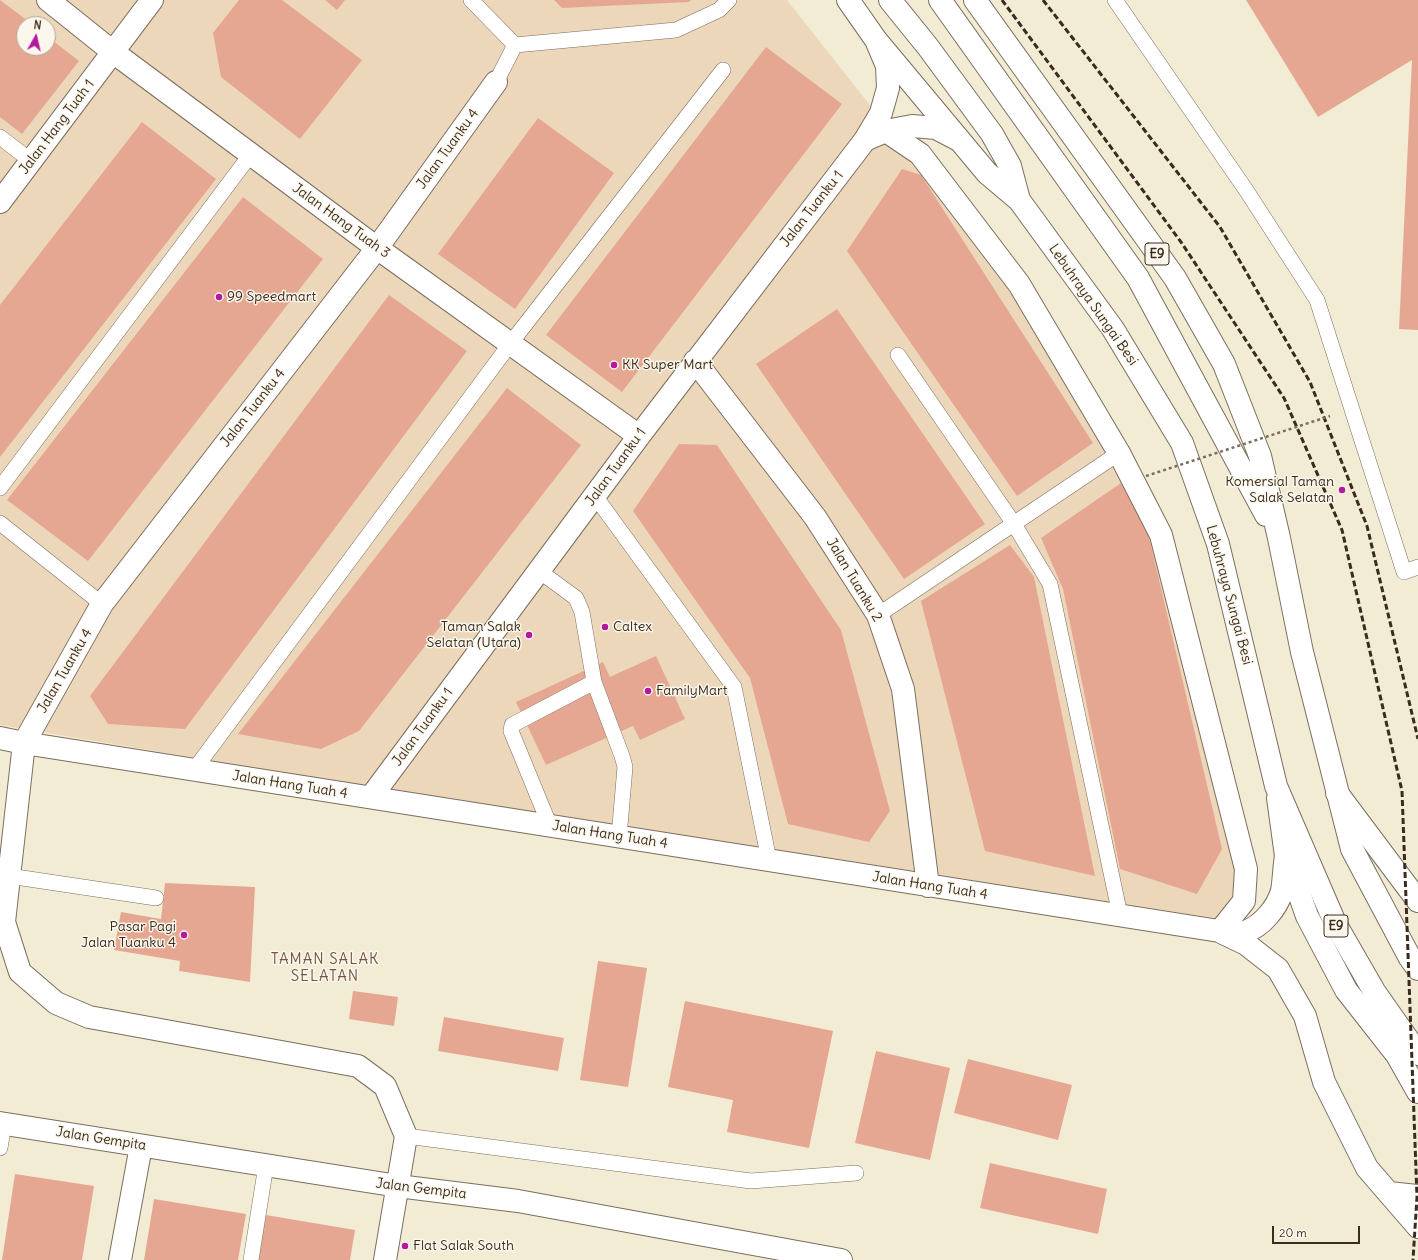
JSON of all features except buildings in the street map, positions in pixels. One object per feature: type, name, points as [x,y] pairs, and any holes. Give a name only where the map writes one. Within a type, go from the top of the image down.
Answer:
[{"type":"main road","name":"Jalan Hang Tuah 3","points":[[48,0],[113,52],[377,248],[639,436]]},
{"type":"main road","name":"Jalan Hang Tuah 1","points":[[0,202],[152,0]]},
{"type":"main road","points":[[848,0],[876,40],[988,173],[1019,200]]},
{"type":"main road","name":"Lebuhraya Sungai Besi","points":[[890,0],[928,47],[992,134],[1010,166],[1019,200],[1113,329],[1182,443],[1218,544],[1276,786],[1336,925],[1374,991],[1418,1054]]},
{"type":"main road","points":[[940,0],[1138,278],[1279,538]]},
{"type":"main road","name":"E9","points":[[975,0],[1175,278],[1224,364],[1260,456],[1279,538],[1302,652],[1336,792],[1352,849],[1410,958],[1418,969]]},
{"type":"main road","name":"Jalan Tuanku 1","points":[[371,798],[695,361],[865,140],[881,113],[888,88],[887,66],[876,40]]},
{"type":"main road","name":"Jalan Tuanku 4","points":[[24,743],[102,604],[377,248],[496,82]]},
{"type":"main road","points":[[865,140],[886,131],[912,126],[936,128],[963,142]]},
{"type":"main road","points":[[886,131],[920,154],[1019,284],[1119,453],[1161,535],[1246,868],[1244,901],[1220,931]]},
{"type":"main road","name":"Jalan Tuanku 2","points":[[695,361],[815,517],[878,615],[903,689],[928,886]]},
{"type":"main road","name":"Jalan Hang Tuah 4","points":[[0,738],[194,770],[1220,931]]},
{"type":"main road","points":[[24,743],[4,922],[20,972],[56,1003],[89,1017],[358,1066],[385,1086],[406,1136],[385,1260]]},
{"type":"main road","points":[[1276,786],[1286,856],[1307,916],[1346,990],[1397,1055],[1418,1092]]},
{"type":"main road","points":[[1336,792],[1418,901]]},
{"type":"main road","points":[[1220,931],[1244,932],[1257,925],[1268,915],[1277,903],[1282,890],[1286,856]]},
{"type":"main road","points":[[1220,931],[1246,944],[1278,969],[1305,1016],[1324,1082],[1367,1168],[1418,1227]]},
{"type":"main road","name":"Jalan Gempita","points":[[2,1123],[398,1186],[518,1201],[841,1260]]},
{"type":"main road","points":[[120,1260],[141,1146]]},
{"type":"main road","points":[[1389,1192],[1418,1196]]},
{"type":"lane","points":[[471,0],[515,45]]},
{"type":"lane","points":[[515,45],[676,30],[719,10],[729,0]]},
{"type":"lane","points":[[1115,0],[1246,190],[1317,300],[1404,572],[1418,567]]},
{"type":"lane","points":[[496,82],[515,45]]},
{"type":"lane","points":[[194,770],[510,344],[723,70]]},
{"type":"lane","points":[[0,137],[32,160]]},
{"type":"lane","points":[[0,488],[251,154]]},
{"type":"lane","points":[[898,355],[1014,524],[1050,584],[1120,915]]},
{"type":"lane","points":[[878,615],[1119,453]]},
{"type":"lane","points":[[595,496],[734,687],[769,860]]},
{"type":"lane","points":[[0,523],[102,604]]},
{"type":"lane","points":[[539,570],[576,598],[582,612],[594,682],[625,766],[619,837]]},
{"type":"lane","points":[[550,826],[511,730],[512,725],[594,682]]},
{"type":"lane","points":[[9,876],[156,898]]},
{"type":"lane","points":[[0,1148],[2,1123]]},
{"type":"lane","points":[[406,1136],[751,1181],[856,1173]]},
{"type":"lane","points":[[251,1260],[266,1165]]},
{"type":"path","points":[[1146,476],[1330,416]]},
{"type":"shaded area","points":[[0,0],[787,0],[914,161],[1014,295],[1102,443],[1152,536],[1236,869],[1236,897],[1215,918],[298,775],[0,725]]},
{"type":"railway","points":[[1002,0],[1181,242],[1284,398],[1342,530],[1402,791],[1417,1197],[1413,1260]]},
{"type":"railway","points":[[1043,0],[1220,227],[1310,382],[1367,526],[1418,739]]},
{"type":"place","name":"99 Speedmart","points":[[219,297]]},
{"type":"place","name":"KK Super Mart","points":[[614,365]]},
{"type":"place","name":"Komersial Taman Salak Selatan","points":[[1342,490]]},
{"type":"place","name":"Caltex","points":[[605,627]]},
{"type":"place","name":"Taman Salak Selatan (Utara)","points":[[529,635]]},
{"type":"place","name":"FamilyMart","points":[[648,691]]},
{"type":"place","name":"Pasar Pagi Jalan Tuanku 4","points":[[184,935]]},
{"type":"place","name":"Flat Salak South","points":[[405,1246]]},
{"type":"district","name":"TAMAN SALAK SELATAN","points":[[325,968]]}]
